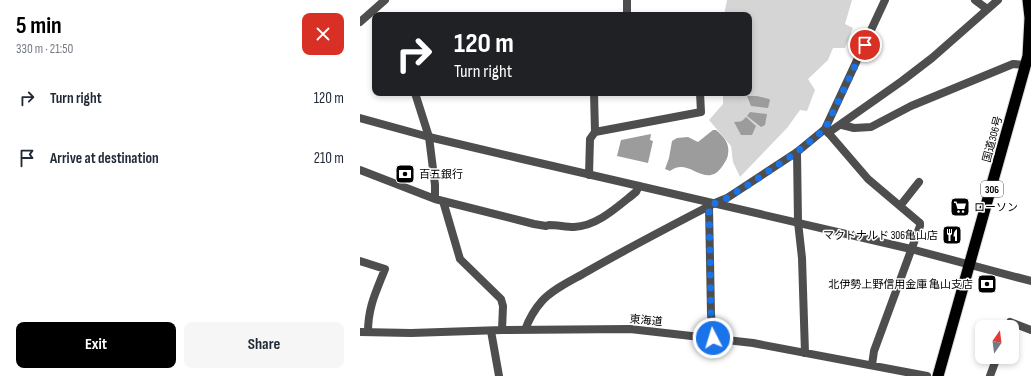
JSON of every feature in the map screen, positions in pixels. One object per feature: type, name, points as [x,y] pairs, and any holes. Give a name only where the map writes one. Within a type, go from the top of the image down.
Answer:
[{"type":"highway","name":"国道306号","points":[[938,376],[1026,65],[1030,43],[1028,0]]},
{"type":"street","points":[[376,12],[384,0]]},
{"type":"street","points":[[627,0],[627,12]]},
{"type":"street","points":[[827,131],[885,0]]},
{"type":"street","points":[[975,0],[987,9]]},
{"type":"street","points":[[525,330],[534,310],[542,300],[552,293],[605,262],[712,204],[727,198],[827,131],[842,125],[932,58],[998,0]]},
{"type":"street","points":[[360,22],[372,14]]},
{"type":"street","points":[[842,125],[854,128],[871,127],[911,106],[1013,64],[1026,65]]},
{"type":"street","points":[[416,96],[429,137],[434,185],[460,259],[500,299],[504,306],[502,330]]},
{"type":"street","points":[[589,175],[590,139],[595,132],[594,96]]},
{"type":"street","points":[[595,132],[701,112],[700,96]]},
{"type":"street","points":[[360,118],[429,137],[712,204],[798,222],[911,249],[1031,281]]},
{"type":"street","points":[[827,131],[868,179],[920,223],[874,350],[872,365]]},
{"type":"street","points":[[797,152],[798,222],[802,258],[805,352]]},
{"type":"street","points":[[360,170],[439,200],[534,224],[574,227],[584,225],[601,218],[636,192],[639,186]]},
{"type":"street","points":[[900,206],[919,182]]},
{"type":"street","points":[[712,204],[711,314],[713,338]]},
{"type":"street","points":[[360,261],[385,269],[370,306],[364,332]]},
{"type":"street","points":[[1019,325],[1031,330]]},
{"type":"street","name":"東海道","points":[[364,332],[411,333],[502,330],[630,329],[753,343],[927,376]]},
{"type":"street","points":[[491,331],[500,376]]},
{"type":"street","points":[[990,376],[994,364]]},
{"type":"shaded area","points":[[727,0],[852,0],[845,24],[853,28],[845,48],[833,48],[828,60],[808,79],[815,90],[807,111],[800,110],[787,128],[740,177],[733,162],[731,146],[709,120],[723,104],[723,96],[752,96],[752,12],[725,12]]},
{"type":"shaded area","points":[[747,96],[757,96],[769,99],[768,108],[751,106]]},
{"type":"shaded area","points":[[750,112],[767,114],[765,125],[761,127],[747,116]]},
{"type":"shaded area","points":[[746,117],[756,126],[752,135],[741,135],[734,122],[741,121]]},
{"type":"shaded area","points":[[713,130],[716,130],[723,137],[728,146],[728,156],[726,161],[715,174],[703,174],[683,167],[677,167],[670,171],[665,169],[669,158],[672,141],[677,138],[688,137],[698,142]]},
{"type":"shaded area","points":[[651,134],[650,140],[653,141],[648,163],[617,156],[621,140]]},
{"type":"place","name":"百五銀行","points":[[405,174]]},
{"type":"place","name":"ローソン","points":[[960,207]]},
{"type":"place","name":"マクドナルド 306亀山店","points":[[952,235]]},
{"type":"place","name":"北伊勢上野信用金庫 亀山支店","points":[[987,284]]},
{"type":"route","points":[[713,338],[711,314],[709,206],[727,198],[754,181],[797,152],[825,129],[865,45]]}]
